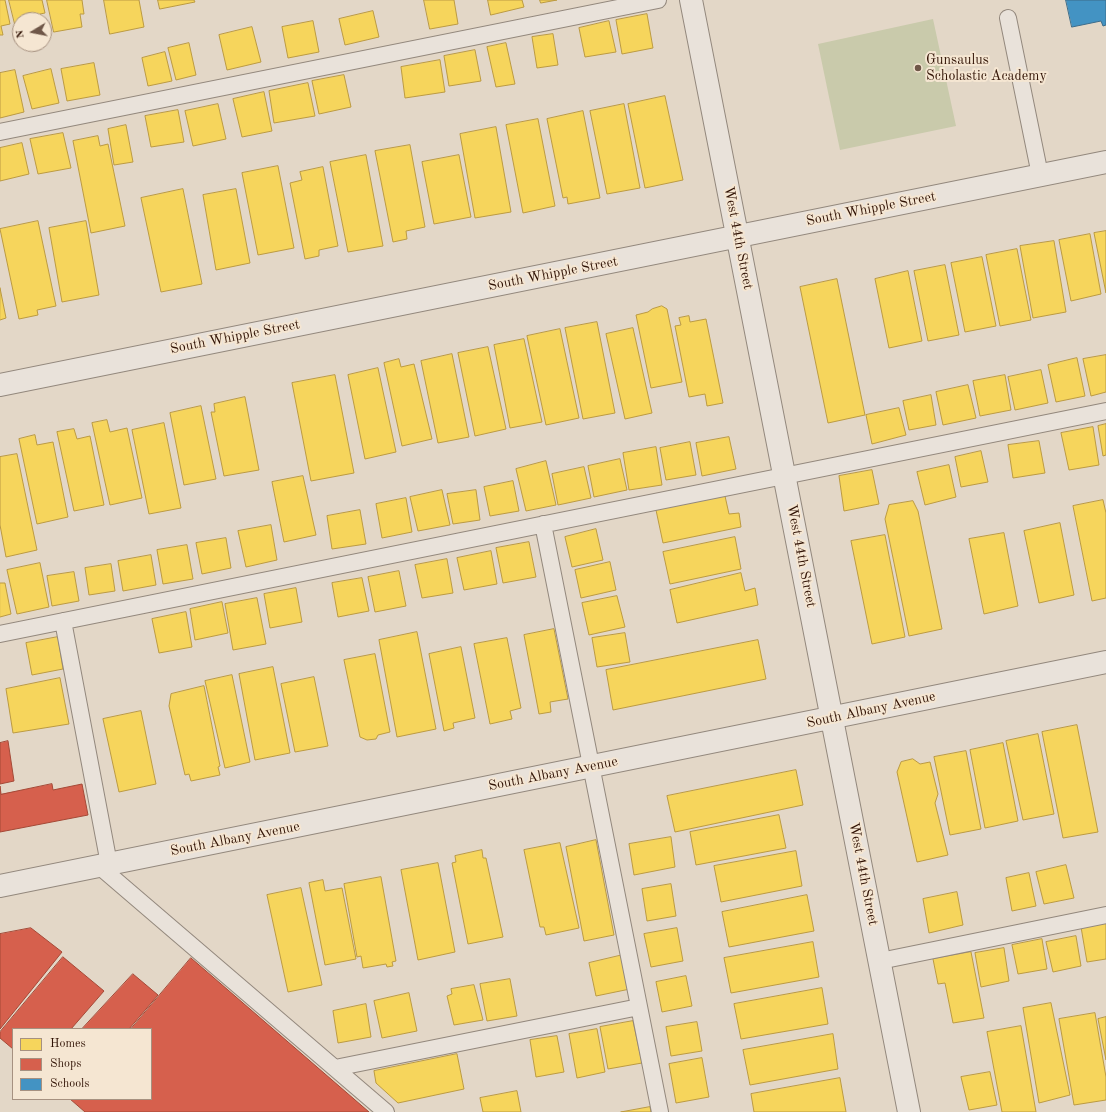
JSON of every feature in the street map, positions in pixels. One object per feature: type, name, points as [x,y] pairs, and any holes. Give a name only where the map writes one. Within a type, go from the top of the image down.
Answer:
[{"type":"street","name":"West 44th Street","points":[[691,0],[909,1112]]},
{"type":"street","name":"South Whipple Street","points":[[0,385],[1106,162]]},
{"type":"street","name":"South Albany Avenue","points":[[0,886],[1106,662]]},
{"type":"lane","points":[[0,132],[658,0]]},
{"type":"lane","points":[[1008,18],[1040,175]]},
{"type":"lane","points":[[0,634],[1106,411]]},
{"type":"lane","points":[[543,524],[660,1112]]},
{"type":"lane","points":[[63,621],[104,865],[386,1112]]},
{"type":"lane","points":[[880,961],[1106,915]]},
{"type":"lane","points":[[335,1068],[639,1007]]},
{"type":"green space","points":[[933,19],[956,126],[840,150],[818,44]]},
{"type":"building: Homes","points":[[0,0],[5,0],[10,24],[1,26],[3,35],[0,35]]},
{"type":"building: Homes","points":[[9,0],[42,0],[45,12],[12,12]]},
{"type":"building: Homes","points":[[47,0],[82,0],[84,14],[80,14],[82,27],[54,32],[52,12],[50,12]]},
{"type":"building: Homes","points":[[104,0],[139,0],[144,27],[110,34]]},
{"type":"building: Homes","points":[[158,0],[194,0],[195,2],[160,9]]},
{"type":"building: Homes","points":[[424,0],[454,0],[458,24],[430,29]]},
{"type":"building: Homes","points":[[488,0],[522,0],[524,7],[491,15]]},
{"type":"building: Homes","points":[[540,0],[557,0],[541,3]]},
{"type":"building: Homes","points":[[373,11],[379,37],[345,45],[339,19]]},
{"type":"building: Homes","points":[[647,14],[653,48],[622,54],[616,20]]},
{"type":"building: Homes","points":[[313,21],[319,52],[288,58],[282,27]]},
{"type":"building: Homes","points":[[609,21],[616,52],[585,57],[579,28]]},
{"type":"building: Homes","points":[[252,27],[261,62],[227,70],[219,35]]},
{"type":"building: Homes","points":[[553,34],[558,65],[537,68],[532,37]]},
{"type":"building: Homes","points":[[189,43],[196,75],[176,80],[168,48]]},
{"type":"building: Homes","points":[[506,43],[515,84],[496,87],[487,47]]},
{"type":"building: Homes","points":[[475,50],[481,81],[449,86],[444,56]]},
{"type":"building: Homes","points":[[165,52],[172,81],[148,86],[142,58]]},
{"type":"building: Homes","points":[[440,60],[445,92],[405,98],[401,67]]},
{"type":"building: Homes","points":[[94,63],[100,95],[67,101],[61,69]]},
{"type":"building: Homes","points":[[51,69],[59,103],[32,109],[23,76]]},
{"type":"building: Homes","points":[[15,70],[24,112],[0,118],[0,73]]},
{"type":"building: Homes","points":[[344,75],[351,107],[319,114],[312,81]]},
{"type":"building: Homes","points":[[308,83],[315,116],[274,123],[269,91]]},
{"type":"building: Homes","points":[[264,92],[272,131],[242,137],[233,99]]},
{"type":"building: Homes","points":[[665,96],[683,180],[645,188],[628,104]]},
{"type":"building: Homes","points":[[218,104],[226,139],[193,146],[185,111]]},
{"type":"building: Homes","points":[[624,104],[640,188],[607,194],[590,111]]},
{"type":"building: Homes","points":[[178,110],[184,142],[151,147],[145,116]]},
{"type":"building: Homes","points":[[583,111],[600,198],[568,204],[567,197],[563,198],[547,119]]},
{"type":"building: Homes","points":[[538,119],[555,206],[523,213],[506,125]]},
{"type":"building: Homes","points":[[126,125],[133,162],[114,165],[108,129]]},
{"type":"building: Homes","points":[[496,127],[511,212],[475,218],[460,134]]},
{"type":"building: Homes","points":[[63,133],[71,168],[38,174],[30,139]]},
{"type":"building: Homes","points":[[98,136],[100,146],[108,144],[125,226],[91,233],[73,141]]},
{"type":"building: Homes","points":[[22,143],[29,174],[0,181],[0,148]]},
{"type":"building: Homes","points":[[410,145],[425,227],[406,231],[407,239],[393,242],[375,151]]},
{"type":"building: Homes","points":[[366,155],[383,246],[348,252],[330,162]]},
{"type":"building: Homes","points":[[459,155],[471,217],[434,224],[422,162]]},
{"type":"building: Homes","points":[[278,166],[294,248],[258,255],[242,173]]},
{"type":"building: Homes","points":[[323,167],[338,246],[319,250],[319,256],[305,259],[290,183],[302,180],[300,172]]},
{"type":"building: Homes","points":[[183,189],[202,284],[161,292],[141,198]]},
{"type":"building: Homes","points":[[236,189],[250,263],[216,270],[203,195]]},
{"type":"building: Homes","points":[[38,221],[56,306],[37,310],[38,315],[19,319],[0,229]]},
{"type":"building: Homes","points":[[86,221],[99,295],[62,302],[49,228]]},
{"type":"building: Homes","points":[[1106,231],[1106,293],[1094,233]]},
{"type":"building: Homes","points":[[1090,234],[1101,294],[1071,301],[1059,240]]},
{"type":"building: Homes","points":[[1054,241],[1066,312],[1033,318],[1020,246]]},
{"type":"building: Homes","points":[[1017,249],[1031,320],[1000,326],[986,255]]},
{"type":"building: Homes","points":[[982,257],[996,326],[965,332],[951,263]]},
{"type":"building: Homes","points":[[945,265],[959,335],[928,341],[914,271]]},
{"type":"building: Homes","points":[[908,271],[922,341],[889,348],[875,279]]},
{"type":"building: Homes","points":[[837,279],[865,415],[828,423],[800,287]]},
{"type":"building: Homes","points":[[0,288],[6,318],[0,320]]},
{"type":"building: Homes","points":[[662,306],[667,309],[682,382],[651,388],[636,315]]},
{"type":"building: Homes","points":[[689,316],[690,322],[706,319],[723,403],[707,406],[705,394],[689,397],[675,326],[681,325],[679,318]]},
{"type":"building: Homes","points":[[597,322],[615,413],[583,419],[565,328]]},
{"type":"building: Homes","points":[[633,328],[652,413],[625,419],[606,334]]},
{"type":"building: Homes","points":[[560,329],[579,418],[546,425],[527,336]]},
{"type":"building: Homes","points":[[524,339],[542,422],[510,428],[494,345]]},
{"type":"building: Homes","points":[[488,347],[506,429],[475,436],[458,353]]},
{"type":"building: Homes","points":[[452,354],[469,437],[438,443],[421,361]]},
{"type":"building: Homes","points":[[1106,355],[1106,392],[1091,396],[1083,359]]},
{"type":"building: Homes","points":[[1077,358],[1085,396],[1056,402],[1048,365]]},
{"type":"building: Homes","points":[[399,359],[401,367],[414,364],[432,439],[402,446],[384,363]]},
{"type":"building: Homes","points":[[378,368],[396,452],[365,459],[348,375]]},
{"type":"building: Homes","points":[[1041,370],[1048,403],[1015,410],[1008,377]]},
{"type":"building: Homes","points":[[335,375],[354,473],[311,481],[292,383]]},
{"type":"building: Homes","points":[[1005,375],[1011,410],[980,416],[973,381]]},
{"type":"building: Homes","points":[[968,385],[976,418],[943,425],[936,392]]},
{"type":"building: Homes","points":[[931,395],[936,425],[909,430],[903,401]]},
{"type":"building: Homes","points":[[245,397],[259,470],[224,476],[211,412],[215,412],[214,404]]},
{"type":"building: Homes","points":[[201,406],[216,479],[184,485],[170,413]]},
{"type":"building: Homes","points":[[899,408],[906,435],[872,444],[866,415]]},
{"type":"building: Homes","points":[[107,420],[110,432],[127,428],[142,498],[110,505],[92,423]]},
{"type":"building: Homes","points":[[164,423],[181,508],[149,514],[132,430]]},
{"type":"building: Homes","points":[[1106,424],[1106,455],[1103,456],[1098,426]]},
{"type":"building: Homes","points":[[1093,427],[1099,465],[1069,470],[1061,433]]},
{"type":"building: Homes","points":[[74,429],[77,439],[90,436],[104,505],[74,511],[57,432]]},
{"type":"building: Homes","points":[[35,435],[37,445],[53,442],[68,517],[37,524],[19,439]]},
{"type":"building: Homes","points":[[729,437],[736,469],[702,476],[696,443]]},
{"type":"building: Homes","points":[[1039,441],[1045,473],[1013,478],[1008,445]]},
{"type":"building: Homes","points":[[690,442],[696,475],[666,480],[660,448]]},
{"type":"building: Homes","points":[[656,447],[662,485],[629,490],[623,453]]},
{"type":"building: Homes","points":[[981,451],[988,482],[961,487],[955,457]]},
{"type":"building: Homes","points":[[17,454],[37,550],[6,557],[0,525],[0,457]]},
{"type":"building: Homes","points":[[620,459],[627,490],[594,497],[588,466]]},
{"type":"building: Homes","points":[[546,461],[556,505],[526,511],[516,469]]},
{"type":"building: Homes","points":[[949,465],[956,497],[925,505],[917,472]]},
{"type":"building: Homes","points":[[584,467],[591,498],[558,505],[552,474]]},
{"type":"building: Homes","points":[[872,470],[879,504],[844,511],[839,476]]},
{"type":"building: Homes","points":[[303,476],[316,535],[284,542],[272,482]]},
{"type":"building: Homes","points":[[513,481],[519,511],[490,516],[484,487]]},
{"type":"building: Homes","points":[[442,490],[450,525],[418,531],[410,497]]},
{"type":"building: Homes","points":[[476,490],[480,520],[453,524],[447,494]]},
{"type":"building: Homes","points":[[725,496],[729,514],[739,513],[741,527],[663,543],[656,510]]},
{"type":"building: Homes","points":[[406,498],[412,532],[382,538],[376,504]]},
{"type":"building: Homes","points":[[1103,500],[1106,513],[1106,598],[1092,601],[1073,506]]},
{"type":"building: Homes","points":[[913,501],[918,511],[942,629],[909,636],[885,519],[889,505]]},
{"type":"building: Homes","points":[[360,510],[366,544],[332,549],[327,516]]},
{"type":"building: Homes","points":[[1060,523],[1074,595],[1039,603],[1024,531]]},
{"type":"building: Homes","points":[[271,525],[277,560],[246,567],[238,531]]},
{"type":"building: Homes","points":[[596,529],[603,560],[572,567],[565,537]]},
{"type":"building: Homes","points":[[1004,533],[1018,606],[984,614],[969,539]]},
{"type":"building: Homes","points":[[885,535],[905,637],[872,644],[851,541]]},
{"type":"building: Homes","points":[[735,537],[741,569],[670,584],[663,552]]},
{"type":"building: Homes","points":[[226,538],[231,568],[202,574],[196,543]]},
{"type":"building: Homes","points":[[529,542],[536,577],[503,583],[496,548]]},
{"type":"building: Homes","points":[[187,545],[193,579],[163,584],[157,550]]},
{"type":"building: Homes","points":[[491,551],[497,584],[464,590],[457,558]]},
{"type":"building: Homes","points":[[151,555],[156,585],[123,591],[118,561]]},
{"type":"building: Homes","points":[[447,559],[453,593],[422,598],[415,565]]},
{"type":"building: Homes","points":[[610,562],[616,590],[581,598],[575,570]]},
{"type":"building: Homes","points":[[40,563],[49,607],[17,614],[7,570]]},
{"type":"building: Homes","points":[[111,564],[115,591],[89,595],[85,568]]},
{"type":"building: Homes","points":[[399,571],[406,606],[375,612],[368,577]]},
{"type":"building: Homes","points":[[74,572],[79,601],[52,606],[47,576]]},
{"type":"building: Homes","points":[[741,573],[745,591],[755,588],[758,605],[677,623],[670,590]]},
{"type":"building: Homes","points":[[362,578],[369,611],[338,617],[332,583]]},
{"type":"building: Homes","points":[[0,583],[5,583],[11,614],[0,617]]},
{"type":"building: Homes","points":[[296,588],[302,622],[270,628],[264,594]]},
{"type":"building: Homes","points":[[617,596],[625,627],[589,635],[582,603]]},
{"type":"building: Homes","points":[[257,598],[266,644],[233,650],[225,604]]},
{"type":"building: Homes","points":[[222,602],[228,633],[195,640],[190,609]]},
{"type":"building: Homes","points":[[186,612],[192,647],[159,653],[152,619]]},
{"type":"building: Homes","points":[[554,629],[568,699],[550,702],[551,712],[539,714],[524,635]]},
{"type":"building: Homes","points":[[417,632],[436,729],[397,737],[379,640]]},
{"type":"building: Homes","points":[[625,633],[630,662],[597,667],[592,638]]},
{"type":"building: Homes","points":[[58,637],[63,669],[32,675],[26,643]]},
{"type":"building: Homes","points":[[507,638],[521,708],[510,711],[512,719],[490,724],[474,644]]},
{"type":"building: Homes","points":[[758,640],[766,679],[613,710],[606,670]]},
{"type":"building: Homes","points":[[461,647],[475,718],[453,723],[454,728],[444,731],[429,654]]},
{"type":"building: Homes","points":[[375,654],[390,732],[378,735],[376,739],[367,740],[360,737],[344,660]]},
{"type":"building: Homes","points":[[273,667],[290,753],[255,760],[239,674]]},
{"type":"building: Homes","points":[[232,675],[250,762],[225,768],[205,681]]},
{"type":"building: Homes","points":[[314,677],[328,746],[295,752],[281,684]]},
{"type":"building: Homes","points":[[60,678],[69,724],[13,733],[6,689]]},
{"type":"building: Homes","points":[[204,686],[220,766],[218,767],[220,775],[191,781],[189,774],[185,775],[169,706],[171,694]]},
{"type":"building: Homes","points":[[141,711],[156,784],[119,792],[103,719]]},
{"type":"building: Homes","points":[[1077,725],[1098,832],[1063,838],[1042,732]]},
{"type":"building: Homes","points":[[1038,734],[1054,814],[1023,820],[1006,741]]},
{"type":"building: Homes","points":[[1003,743],[1018,821],[985,828],[970,750]]},
{"type":"building: Homes","points":[[966,751],[981,829],[950,835],[934,757]]},
{"type":"building: Homes","points":[[913,759],[920,764],[930,762],[938,794],[935,803],[948,855],[917,862],[897,772],[901,762]]},
{"type":"building: Homes","points":[[796,770],[803,805],[675,832],[667,796]]},
{"type":"building: Homes","points":[[779,815],[786,848],[696,865],[690,832]]},
{"type":"building: Homes","points":[[671,837],[675,867],[634,875],[629,844]]},
{"type":"building: Homes","points":[[596,840],[614,935],[584,941],[566,847]]},
{"type":"building: Homes","points":[[560,843],[579,928],[546,935],[544,927],[540,927],[524,850]]},
{"type":"building: Homes","points":[[482,850],[483,858],[486,858],[503,937],[468,944],[452,863],[456,862],[455,856]]},
{"type":"building: Homes","points":[[796,851],[802,886],[721,902],[714,866]]},
{"type":"building: Homes","points":[[438,863],[455,952],[418,960],[401,870]]},
{"type":"building: Homes","points":[[1066,865],[1074,898],[1044,904],[1036,872]]},
{"type":"building: Homes","points":[[1029,873],[1036,906],[1012,911],[1006,878]]},
{"type":"building: Homes","points":[[381,877],[396,961],[392,962],[393,966],[387,967],[386,964],[363,968],[361,956],[357,957],[344,884]]},
{"type":"building: Homes","points":[[323,880],[325,891],[342,888],[356,959],[325,965],[309,883]]},
{"type":"building: Homes","points":[[671,884],[676,916],[647,921],[642,889]]},
{"type":"building: Homes","points":[[301,888],[322,985],[288,992],[267,895]]},
{"type":"building: Homes","points":[[957,892],[963,925],[929,933],[923,899]]},
{"type":"building: Homes","points":[[807,895],[814,931],[729,947],[722,912]]},
{"type":"building: Homes","points":[[1106,922],[1106,959],[1087,962],[1081,927]]},
{"type":"building: Homes","points":[[677,928],[683,961],[651,967],[644,934]]},
{"type":"building: Homes","points":[[1076,936],[1081,966],[1053,972],[1046,942]]},
{"type":"building: Homes","points":[[1042,939],[1047,969],[1018,974],[1012,945]]},
{"type":"building: Homes","points":[[813,942],[819,977],[731,993],[724,958]]},
{"type":"building: Homes","points":[[1004,948],[1009,981],[981,987],[975,953]]},
{"type":"building: Homes","points":[[971,952],[984,1018],[953,1023],[945,983],[938,984],[933,959]]},
{"type":"building: Homes","points":[[623,955],[630,989],[596,996],[589,963]]},
{"type":"building: Homes","points":[[686,976],[692,1006],[662,1012],[656,982]]},
{"type":"building: Homes","points":[[510,979],[517,1016],[487,1021],[480,984]]},
{"type":"building: Homes","points":[[474,985],[483,1020],[454,1025],[447,996],[452,994],[451,989]]},
{"type":"building: Homes","points":[[822,988],[828,1024],[741,1039],[734,1004]]},
{"type":"building: Homes","points":[[409,993],[417,1031],[382,1038],[374,1001]]},
{"type":"building: Homes","points":[[1051,1003],[1070,1095],[1039,1103],[1023,1008]]},
{"type":"building: Homes","points":[[366,1004],[371,1037],[338,1043],[333,1011]]},
{"type":"building: Homes","points":[[1095,1013],[1106,1077],[1106,1100],[1074,1105],[1059,1019]]},
{"type":"building: Homes","points":[[1106,1017],[1106,1060],[1098,1019]]},
{"type":"building: Homes","points":[[633,1021],[642,1063],[608,1069],[600,1027]]},
{"type":"building: Homes","points":[[697,1022],[702,1051],[671,1056],[666,1027]]},
{"type":"building: Homes","points":[[1021,1026],[1036,1112],[1002,1112],[987,1032]]},
{"type":"building: Homes","points":[[597,1029],[605,1072],[577,1078],[569,1034]]},
{"type":"building: Homes","points":[[833,1034],[838,1069],[750,1085],[743,1050]]},
{"type":"building: Homes","points":[[557,1036],[564,1072],[536,1077],[530,1040]]},
{"type":"building: Homes","points":[[457,1054],[464,1089],[398,1103],[376,1083],[374,1071]]},
{"type":"building: Homes","points":[[702,1058],[709,1097],[676,1103],[669,1064]]},
{"type":"building: Homes","points":[[990,1072],[997,1105],[969,1110],[961,1077]]},
{"type":"building: Homes","points":[[840,1078],[846,1112],[754,1112],[751,1094]]},
{"type":"building: Homes","points":[[517,1091],[521,1112],[483,1112],[480,1098]]},
{"type":"building: Homes","points":[[650,1107],[651,1112],[621,1112]]},
{"type":"building: Shops","points":[[8,741],[14,781],[0,784],[0,743]]},
{"type":"building: Shops","points":[[52,784],[53,790],[82,784],[88,815],[0,832],[0,786],[1,794]]},
{"type":"building: Shops","points":[[31,928],[62,952],[0,1029],[0,934]]},
{"type":"building: Shops","points":[[63,957],[104,991],[72,1028],[12,1028],[12,1048],[0,1038],[0,1032]]},
{"type":"building: Shops","points":[[191,958],[369,1112],[85,1112],[71,1100],[152,1100],[152,1028],[132,1028]]},
{"type":"building: Shops","points":[[133,974],[158,995],[130,1028],[83,1028]]},
{"type":"building: Schools","points":[[1066,0],[1106,0],[1106,25],[1103,26],[1101,21],[1072,27]]},
{"type":"place","name":"Gunsaulus Scholastic Academy","points":[[918,68]]}]
